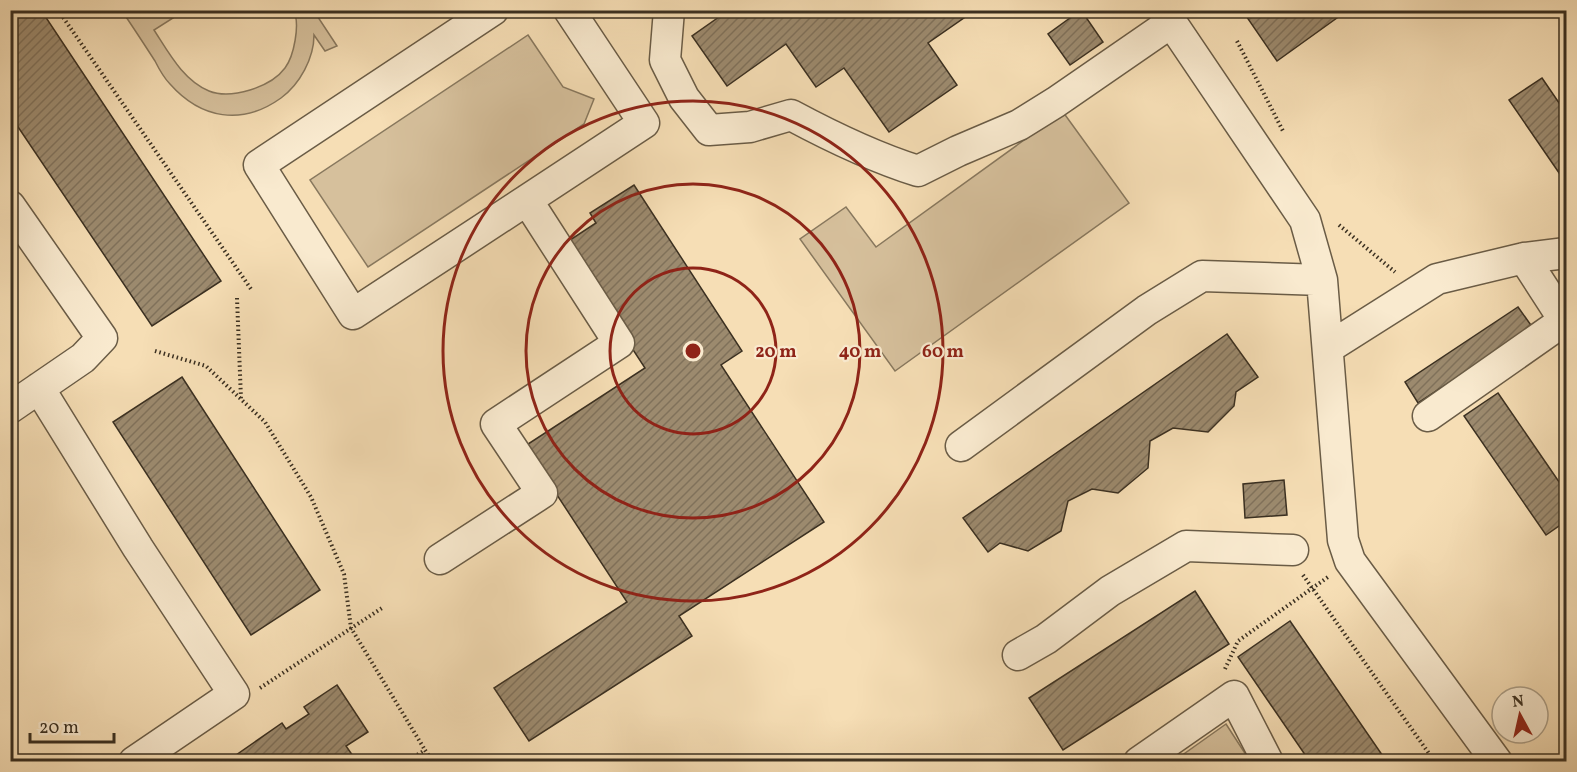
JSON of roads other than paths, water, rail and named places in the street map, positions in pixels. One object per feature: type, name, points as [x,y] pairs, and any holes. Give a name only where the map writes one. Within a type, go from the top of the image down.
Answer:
[{"type":"lane","points":[[493,10],[259,165],[353,314],[644,123],[569,10]]},
{"type":"lane","points":[[669,10],[665,60],[684,98],[709,130],[750,127],[791,115],[828,135],[884,160],[918,171],[1019,125],[1056,102],[1168,16],[1305,219],[1322,280],[1343,540],[1350,561],[1497,762]]},
{"type":"lane","points":[[440,559],[542,493],[496,423],[619,343],[527,200]]},
{"type":"lane","points":[[10,206],[102,339],[83,358],[10,408]]},
{"type":"lane","points":[[1328,348],[1437,279],[1524,258],[1566,253]]},
{"type":"lane","points":[[1428,416],[1565,322],[1524,258]]},
{"type":"lane","points":[[961,446],[1147,310],[1202,276],[1322,280]]},
{"type":"lane","points":[[39,388],[138,548],[234,694],[134,762]]},
{"type":"lane","points":[[1018,655],[1046,639],[1110,591],[1186,546],[1293,550]]},
{"type":"lane","points":[[1129,760],[1234,696],[1268,762]]}]
